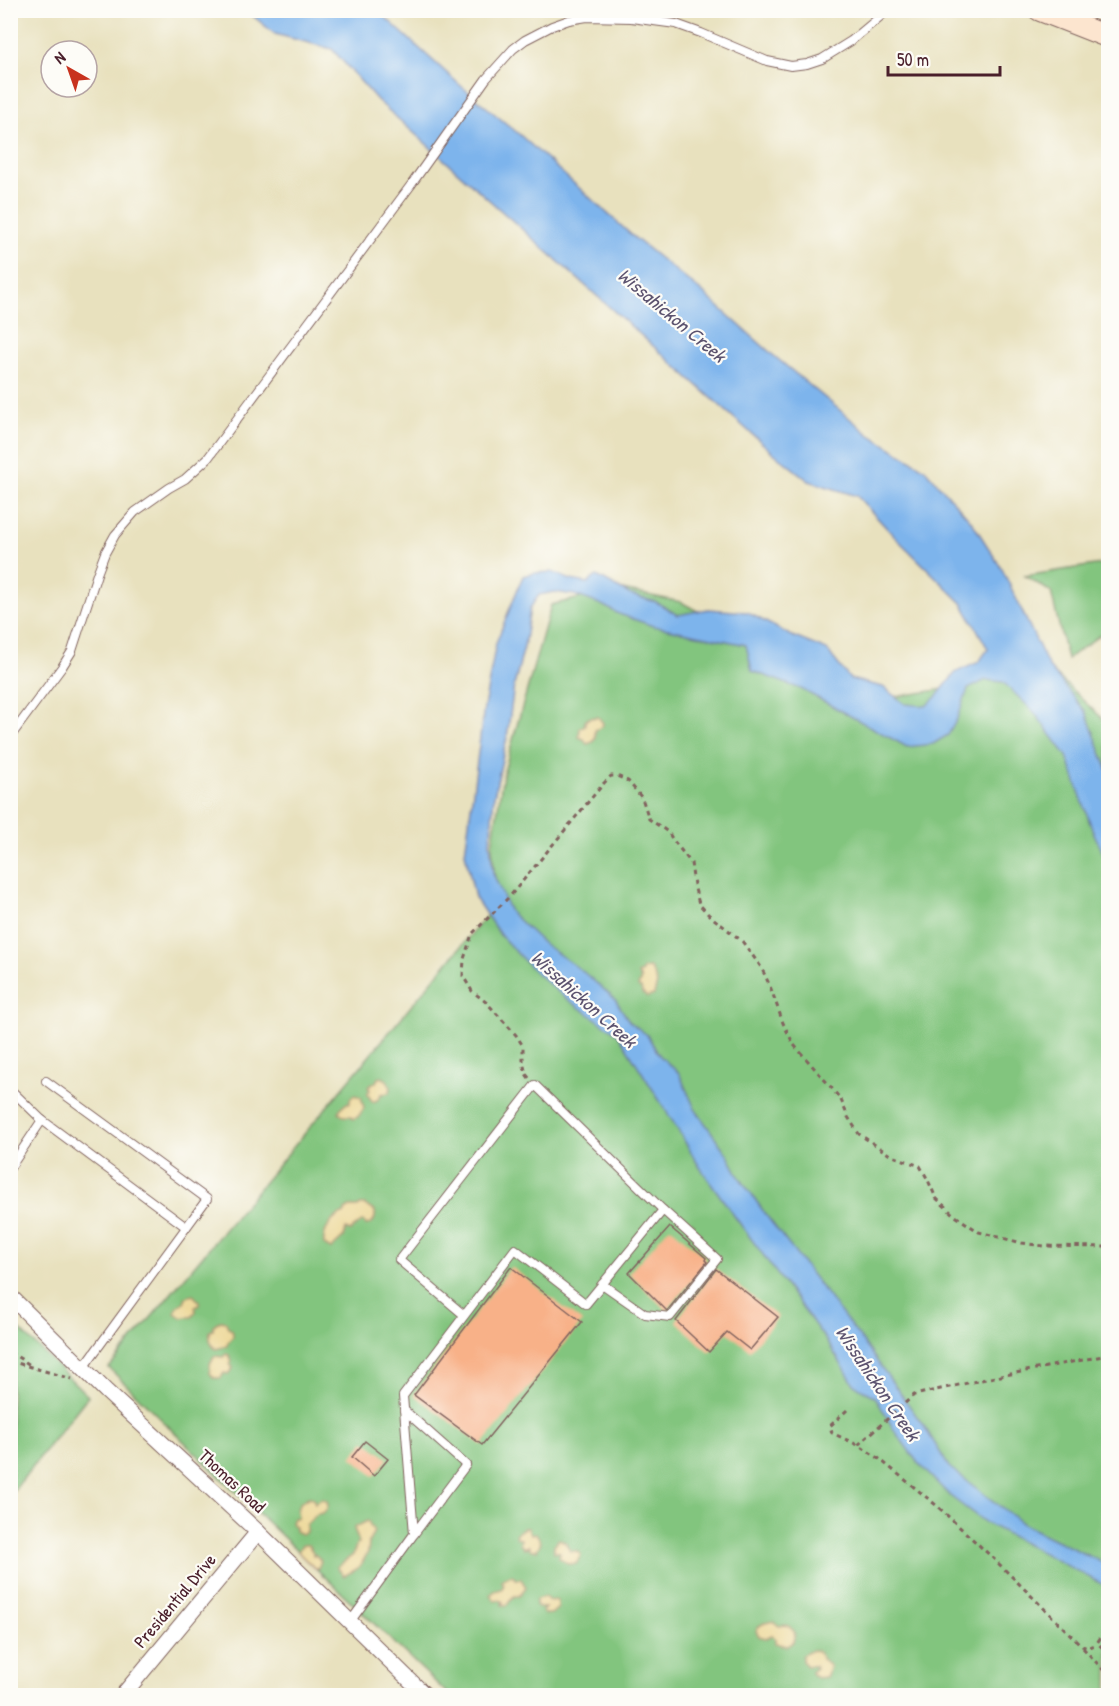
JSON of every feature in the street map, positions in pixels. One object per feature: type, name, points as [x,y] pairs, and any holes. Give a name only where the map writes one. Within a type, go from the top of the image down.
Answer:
[{"type":"main road","points":[[1039,10],[1108,37]]},
{"type":"street","name":"Thomas Road","points":[[10,1296],[107,1392],[258,1532],[426,1695]]},
{"type":"street","name":"Presidential Drive","points":[[122,1695],[258,1532]]},
{"type":"lane","points":[[10,737],[63,667],[72,651],[96,574],[115,535],[135,512],[169,488],[185,480],[208,458],[411,185],[486,79],[513,49],[552,26],[569,20],[618,14],[676,24],[767,61],[791,66],[822,59],[851,41],[888,10]]},
{"type":"lane","points":[[46,1080],[207,1199],[83,1368]]},
{"type":"lane","points":[[464,1316],[399,1260],[535,1084],[663,1210],[717,1259],[670,1317],[645,1314],[602,1284]]},
{"type":"lane","points":[[10,1089],[42,1120],[186,1227]]},
{"type":"lane","points":[[10,1168],[42,1120]]},
{"type":"lane","points":[[414,1534],[403,1396],[515,1249],[586,1304],[663,1210]]},
{"type":"lane","points":[[350,1622],[466,1465],[404,1410]]},
{"type":"path","points":[[535,1084],[526,1074],[523,1046],[516,1035],[487,1003],[472,991],[463,976],[464,959],[472,934],[511,895],[611,776],[617,776],[628,781],[642,798],[649,819],[668,832],[691,863],[699,904],[709,915],[742,941],[761,967],[794,1045],[841,1101],[859,1134],[890,1155],[920,1166],[936,1198],[954,1215],[979,1232],[1044,1246],[1108,1247]]},
{"type":"path","points":[[10,1352],[31,1366]]},
{"type":"path","points":[[858,1445],[914,1395],[1108,1354]]},
{"type":"path","points":[[10,1361],[72,1379],[83,1368]]},
{"type":"path","points":[[848,1410],[830,1426],[832,1433],[858,1445],[887,1464],[936,1505],[996,1561],[1108,1675]]},
{"type":"path","points":[[1082,1646],[1088,1648],[1097,1644],[1098,1639],[1108,1634]]},
{"type":"path","points":[[1097,1644],[1108,1648]]},
{"type":"green space","points":[[1108,563],[1108,629],[1067,659],[1051,592],[1025,576]]},
{"type":"green space","points":[[618,589],[681,602],[742,635],[880,699],[957,687],[1008,629],[1106,722],[1108,734],[1108,1695],[449,1695],[109,1368],[497,903],[492,846],[503,775],[551,605]]},
{"type":"green space","points":[[11,1321],[88,1396],[11,1494]]},
{"type":"sand","points":[[598,717],[603,723],[602,727],[595,730],[593,742],[587,744],[579,737],[580,728],[589,718]]},
{"type":"sand","points":[[649,968],[657,983],[654,995],[647,997],[638,987],[641,979],[638,974],[643,969]]},
{"type":"sand","points":[[382,1077],[387,1080],[391,1088],[389,1093],[381,1094],[379,1099],[373,1102],[367,1094],[370,1090],[368,1087]]},
{"type":"sand","points":[[354,1095],[361,1097],[364,1108],[358,1117],[353,1119],[339,1112],[347,1103],[350,1103]]},
{"type":"sand","points":[[365,1205],[375,1212],[374,1221],[366,1225],[363,1221],[350,1231],[346,1229],[344,1237],[331,1249],[324,1245],[326,1230],[332,1221],[350,1207]]},
{"type":"sand","points":[[193,1295],[199,1301],[199,1305],[195,1307],[196,1311],[192,1317],[182,1318],[175,1313],[177,1308],[186,1297]]},
{"type":"sand","points":[[226,1322],[233,1336],[227,1346],[216,1349],[210,1341],[210,1331],[216,1323]]},
{"type":"sand","points":[[226,1354],[232,1361],[230,1364],[233,1368],[228,1374],[224,1373],[221,1378],[214,1378],[210,1373],[210,1364],[214,1356],[223,1357]]},
{"type":"sand","points":[[309,1497],[313,1498],[315,1503],[321,1499],[327,1501],[328,1506],[323,1513],[317,1514],[306,1525],[306,1532],[301,1534],[295,1531],[291,1523],[293,1518],[298,1516],[299,1504]]},
{"type":"sand","points":[[367,1521],[374,1531],[368,1552],[357,1569],[344,1576],[337,1567],[353,1555],[359,1543],[354,1528]]},
{"type":"sand","points":[[528,1528],[531,1534],[536,1533],[541,1542],[537,1550],[531,1550],[529,1546],[524,1548],[520,1544],[521,1539],[517,1538],[516,1533]]},
{"type":"sand","points":[[559,1539],[565,1542],[570,1551],[577,1551],[581,1555],[576,1564],[568,1564],[559,1557],[560,1552],[554,1552],[554,1545]]},
{"type":"sand","points":[[304,1545],[308,1545],[313,1555],[321,1561],[318,1568],[314,1568],[298,1551]]},
{"type":"sand","points":[[511,1575],[515,1579],[521,1579],[526,1587],[507,1605],[502,1605],[503,1602],[495,1601],[490,1595],[502,1589],[504,1584],[501,1580]]},
{"type":"sand","points":[[545,1597],[549,1601],[556,1600],[558,1603],[558,1608],[551,1614],[544,1614],[542,1611],[545,1608],[538,1608],[536,1605],[536,1599]]},
{"type":"sand","points":[[773,1621],[779,1626],[787,1625],[792,1629],[795,1633],[793,1642],[787,1646],[775,1643],[772,1635],[766,1638],[759,1636],[756,1631],[759,1626]]},
{"type":"sand","points":[[813,1650],[818,1651],[830,1667],[826,1677],[813,1676],[811,1672],[816,1668],[815,1666],[807,1666],[802,1661],[802,1655]]},
{"type":"water","name":"Wissahickon Creek","points":[[247,11],[376,11],[387,19],[636,239],[701,291],[773,355],[870,435],[924,468],[972,522],[1002,569],[1049,667],[1086,712],[1108,771],[1108,864],[1092,829],[1067,756],[1034,712],[1003,682],[986,680],[968,689],[957,719],[948,735],[933,744],[907,747],[801,689],[752,671],[746,645],[653,626],[575,595],[554,592],[539,595],[530,608],[524,647],[514,686],[507,737],[494,796],[490,843],[493,873],[510,912],[544,944],[581,970],[615,999],[629,1021],[647,1035],[660,1056],[679,1073],[695,1109],[727,1154],[740,1178],[861,1339],[926,1429],[949,1467],[1023,1524],[1099,1561],[1108,1568],[1108,1590],[1102,1584],[986,1523],[950,1496],[918,1463],[894,1430],[876,1398],[854,1384],[826,1340],[699,1166],[618,1034],[564,997],[532,969],[500,935],[475,898],[465,853],[484,707],[496,643],[523,576],[552,572],[571,580],[587,583],[597,576],[631,595],[656,602],[678,615],[708,609],[747,612],[792,636],[827,650],[850,679],[883,687],[905,704],[926,706],[956,672],[979,662],[988,649],[962,603],[857,496],[809,481],[771,451],[377,100],[332,49],[275,34]]},
{"type":"building","points":[[670,1227],[706,1258],[707,1262],[667,1311],[629,1273]]},
{"type":"building","points":[[511,1267],[582,1322],[482,1445],[414,1395]]},
{"type":"building","points":[[716,1269],[778,1317],[750,1350],[727,1332],[709,1352],[676,1321]]},
{"type":"building","points":[[365,1441],[388,1459],[374,1476],[352,1457]]}]
